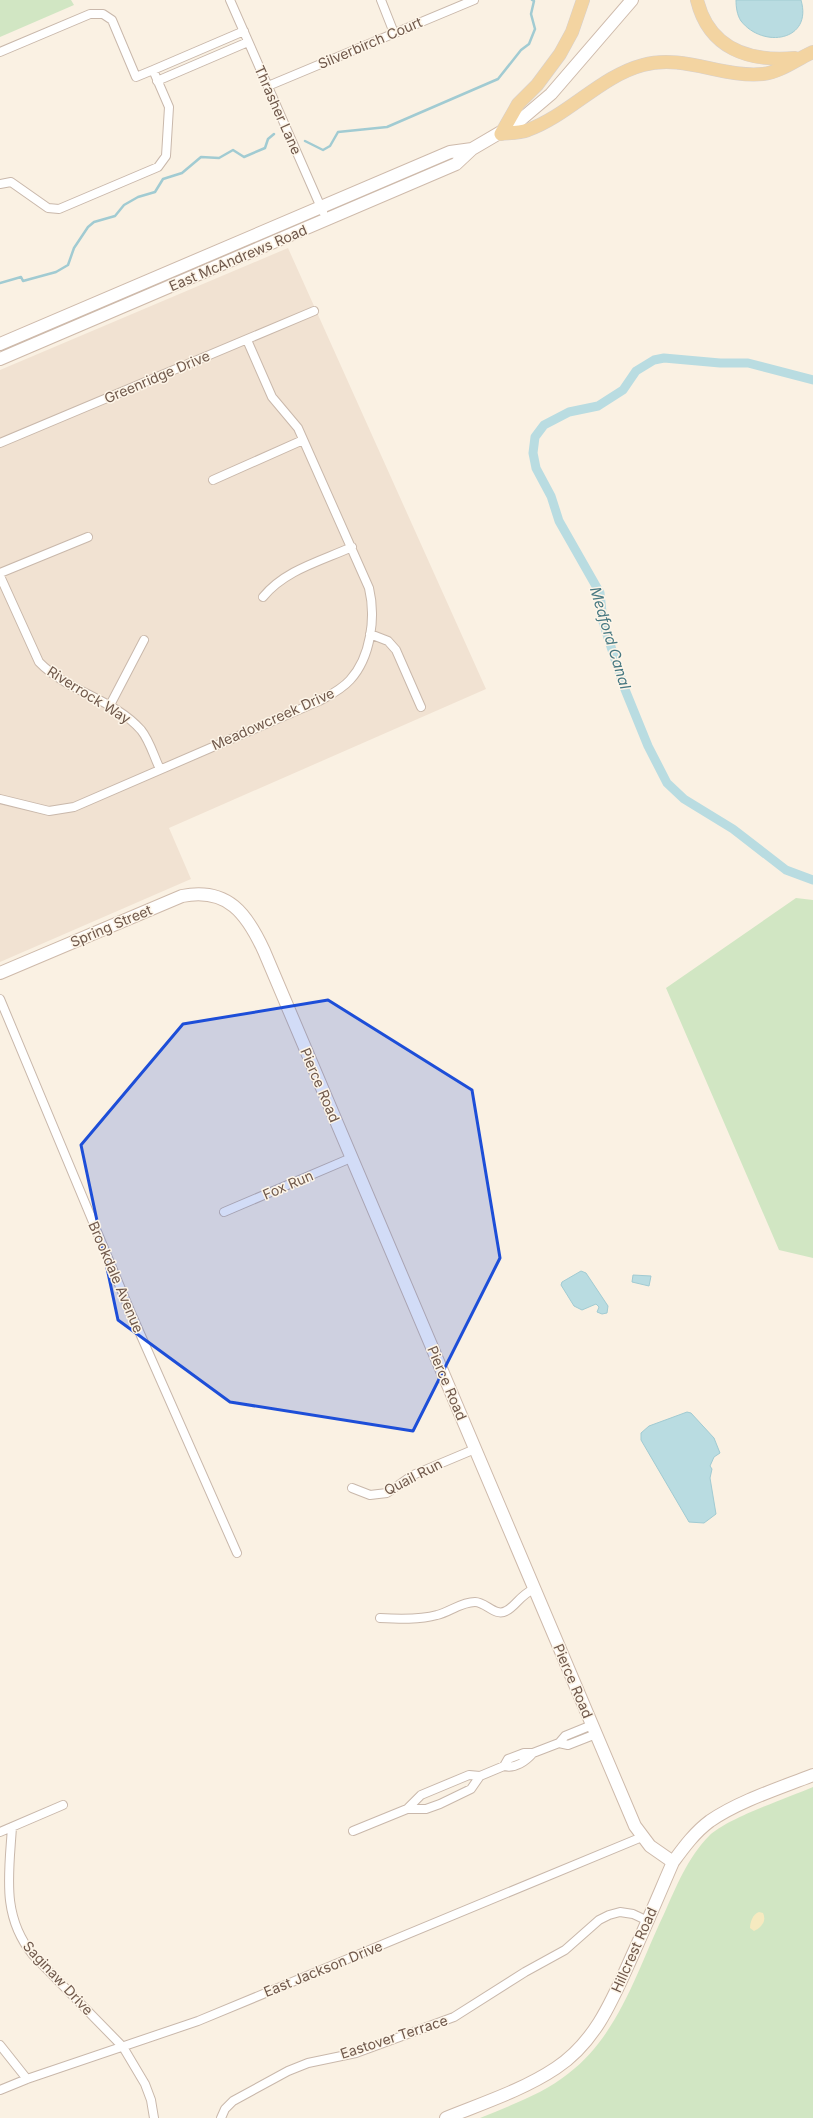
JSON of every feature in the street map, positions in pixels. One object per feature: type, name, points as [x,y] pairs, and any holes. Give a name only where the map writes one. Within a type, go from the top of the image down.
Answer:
[{"type":"main road","points":[[501,134],[518,104],[537,85],[557,58],[572,32],[583,0]]},
{"type":"main road","points":[[697,0],[701,13],[711,30],[731,48],[741,53],[761,58],[807,54]]},
{"type":"main road","points":[[501,134],[529,129],[618,75],[643,65],[673,62],[737,72],[764,74],[782,68],[807,54]]},
{"type":"street","name":"Thrasher Lane","points":[[230,0],[327,220]]},
{"type":"street","points":[[381,0],[394,32]]},
{"type":"street","name":"Silverbirch Court","points":[[268,86],[394,32],[474,0]]},
{"type":"street","name":"East McAndrews Road","points":[[0,359],[456,164],[472,150],[501,134],[518,122],[551,94],[632,0]]},
{"type":"street","points":[[0,52],[90,14],[103,14],[112,20],[136,77],[244,31]]},
{"type":"street","points":[[157,81],[248,42]]},
{"type":"street","points":[[0,184],[11,182],[48,208],[59,209],[158,168],[166,156],[168,107],[152,70]]},
{"type":"street","name":"East McAndrews Road","points":[[0,344],[450,152],[472,150]]},
{"type":"street","name":"Greenridge Drive","points":[[0,443],[314,311]]},
{"type":"street","name":"Meadowcreek Drive","points":[[0,800],[49,811],[63,810],[74,807],[337,692],[350,680],[358,668],[370,634],[372,599],[369,588],[304,440],[293,421],[272,397],[247,340]]},
{"type":"street","points":[[213,480],[304,440]]},
{"type":"street","points":[[0,575],[88,537]]},
{"type":"street","points":[[263,597],[270,588],[289,574],[352,547]]},
{"type":"street","name":"Riverrock Way","points":[[0,575],[39,662],[50,674],[64,683],[109,707],[134,723],[142,732],[160,769]]},
{"type":"street","points":[[370,634],[388,641],[396,650],[421,707]]},
{"type":"street","points":[[109,707],[144,640]]},
{"type":"street","name":"Spring Street","points":[[0,974],[182,896],[205,894],[225,900]]},
{"type":"street","name":"Pierce Road","points":[[225,900],[245,916],[259,941],[633,1821],[642,1837],[660,1854],[673,1862]]},
{"type":"street","name":"Brookdale Avenue","points":[[0,999],[131,1313],[237,1553]]},
{"type":"street","name":"Fox Run","points":[[224,1212],[351,1158]]},
{"type":"street","name":"Quail Run","points":[[352,1488],[370,1495],[388,1493],[413,1475],[475,1449]]},
{"type":"street","points":[[380,1618],[423,1618],[439,1615],[462,1604],[475,1602],[499,1613],[506,1612],[526,1592],[534,1589]]},
{"type":"street","points":[[407,1809],[421,1795],[469,1775],[480,1776],[504,1766],[510,1768],[527,1760],[533,1752],[559,1743],[568,1745],[594,1730]]},
{"type":"street","name":"Hillcrest Road","points":[[446,2118],[528,2084],[558,2067],[577,2051],[596,2029],[610,2005],[673,1862],[697,1832],[720,1815],[813,1775]]},
{"type":"street","points":[[353,1831],[407,1809],[426,1809],[440,1804],[471,1789],[480,1776]]},
{"type":"street","points":[[0,1832],[63,1806]]},
{"type":"street","name":"Saginaw Drive","points":[[12,1827],[9,1896],[13,1919],[22,1942],[123,2047],[145,2084],[151,2100],[154,2118]]},
{"type":"street","name":"East Jackson Drive","points":[[0,2090],[27,2079],[204,2018],[642,1837]]},
{"type":"street","name":"Eastover Terrace","points":[[221,2118],[225,2109],[233,2101],[288,2071],[308,2063],[356,2052],[454,2017],[519,1975],[565,1950],[600,1920],[609,1915],[620,1912],[633,1914],[648,1921]]},
{"type":"street","points":[[0,2046],[27,2079]]},
{"type":"highlighted area","points":[[328,1000],[472,1090],[500,1258],[413,1431],[230,1402],[118,1320],[81,1145],[183,1024]]},
{"type":"shaded area","points":[[288,248],[486,689],[169,828],[191,879],[0,962],[0,370]]},
{"type":"green space","points":[[0,0],[71,0],[74,5],[0,37]]},
{"type":"green space","points":[[796,898],[813,900],[813,1258],[779,1250],[666,988]]},
{"type":"green space","points":[[813,1787],[813,2118],[480,2118],[538,2093],[559,2080],[586,2057],[601,2040],[626,2000],[683,1873],[695,1853],[709,1836],[729,1822],[743,1815]]},
{"type":"sand","points":[[759,1912],[763,1913],[764,1921],[759,1928],[754,1931],[750,1928],[752,1918]]},
{"type":"water","points":[[736,0],[801,0],[803,14],[800,25],[793,32],[784,36],[773,37],[761,35],[750,30],[741,21],[737,11]]},
{"type":"water","points":[[581,1271],[586,1273],[608,1306],[607,1313],[602,1314],[597,1312],[599,1307],[596,1304],[582,1310],[574,1306],[561,1285],[562,1282]]},
{"type":"water","points":[[633,1275],[651,1276],[649,1286],[632,1282]]},
{"type":"water","points":[[687,1412],[691,1413],[714,1438],[720,1453],[714,1457],[710,1466],[712,1469],[710,1478],[716,1514],[704,1523],[689,1522],[641,1440],[641,1433],[649,1426]]},
{"type":"waterway","points":[[305,141],[323,150],[330,146],[338,132],[387,127],[498,79],[521,50],[529,44],[535,29],[531,14],[534,1],[532,0]]},
{"type":"waterway","points":[[0,283],[21,277],[23,281],[56,272],[68,265],[74,248],[88,227],[94,222],[115,216],[124,205],[138,197],[155,192],[163,179],[182,173],[201,157],[219,158],[233,150],[244,157],[265,148],[268,139],[274,134]]},
{"type":"waterway","name":"Medford Canal","points":[[813,380],[748,363],[720,363],[664,358],[654,360],[636,371],[623,390],[598,406],[569,412],[544,425],[535,437],[533,453],[536,468],[551,496],[559,521],[600,593],[603,622],[624,687],[648,746],[667,783],[684,799],[733,829],[786,870],[813,880]]}]
